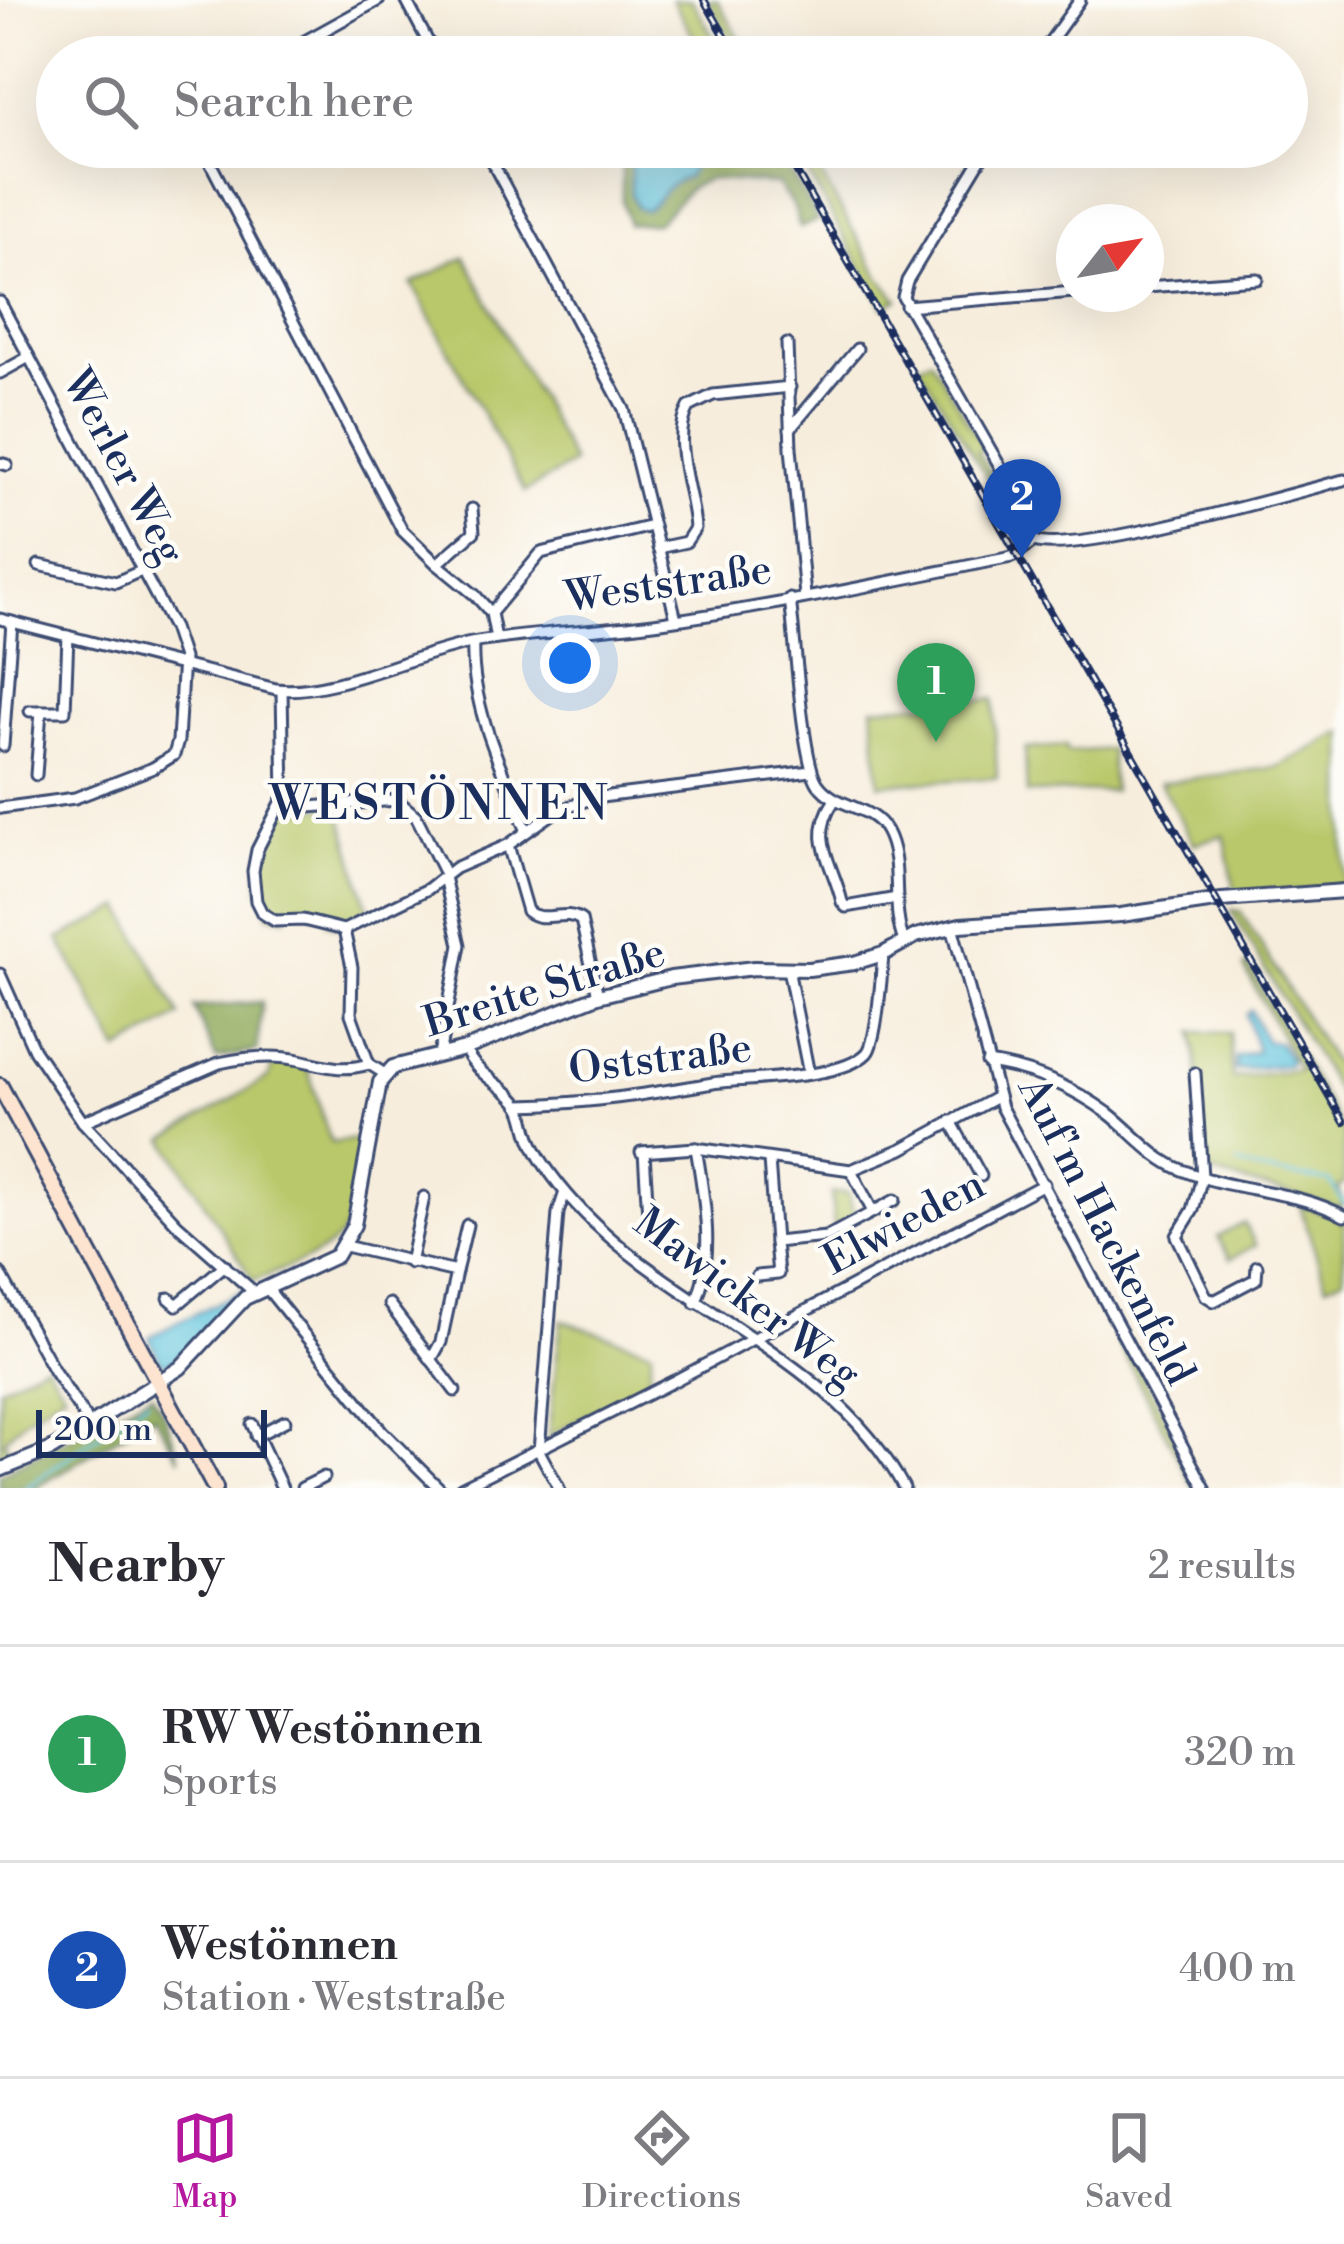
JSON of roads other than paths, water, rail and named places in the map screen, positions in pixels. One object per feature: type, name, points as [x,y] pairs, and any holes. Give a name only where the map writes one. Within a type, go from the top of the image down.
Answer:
[{"type":"main road","points":[[0,1086],[215,1488]]},
{"type":"street","points":[[314,36],[379,0]]},
{"type":"street","points":[[406,0],[425,36]]},
{"type":"street","points":[[1054,36],[1079,0]]},
{"type":"street","points":[[213,168],[402,530],[476,595],[491,613],[496,639]]},
{"type":"street","points":[[495,168],[624,409],[676,619]]},
{"type":"street","points":[[975,168],[907,281],[903,297],[1033,524],[1034,542]]},
{"type":"street","points":[[1164,286],[1256,279]]},
{"type":"street","points":[[906,306],[1056,294]]},
{"type":"street","name":"Werler Weg","points":[[0,302],[143,569],[182,647],[183,665]]},
{"type":"street","points":[[787,344],[805,596]]},
{"type":"street","points":[[790,429],[857,349]]},
{"type":"street","points":[[0,373],[29,356]]},
{"type":"street","points":[[658,548],[686,542],[695,528],[682,440],[682,422],[689,407],[713,395],[790,387]]},
{"type":"street","name":"Weststraße","points":[[6,620],[282,690],[306,689],[473,643],[676,619],[790,599],[1012,557],[1034,542],[1048,545],[1108,537],[1344,480]]},
{"type":"street","points":[[436,564],[473,532],[472,509]]},
{"type":"street","points":[[491,613],[541,553],[652,526]]},
{"type":"street","points":[[39,566],[116,582],[143,569]]},
{"type":"street","points":[[790,599],[811,771],[834,801],[867,812],[883,826],[891,848],[898,927],[904,941]]},
{"type":"street","points":[[3,746],[6,620]]},
{"type":"street","points":[[36,775],[36,711],[64,711],[68,636]]},
{"type":"street","points":[[473,643],[472,668],[492,744],[526,829]]},
{"type":"street","points":[[0,808],[75,798],[167,761],[178,741],[183,665]]},
{"type":"street","points":[[282,690],[281,805],[264,830],[253,872],[257,904],[275,921],[303,920],[344,930],[428,889],[443,873],[508,845],[555,812],[604,795],[811,771]]},
{"type":"street","points":[[281,805],[297,808],[397,800],[416,816],[443,873],[460,935],[440,1055]]},
{"type":"street","points":[[834,801],[820,837],[842,902],[846,907],[897,898]]},
{"type":"street","points":[[508,845],[527,911],[538,918],[573,914],[580,920],[598,996]]},
{"type":"street","name":"Breite Straße","points":[[345,1246],[354,1225],[385,1074],[393,1067],[465,1049],[598,996],[671,978],[754,968],[840,965],[952,926],[1121,915],[1222,900],[1344,892]]},
{"type":"street","name":"Auf'm Hackenfeld","points":[[952,926],[997,1096],[1204,1488]]},
{"type":"street","points":[[344,930],[352,967],[351,1014],[369,1064],[385,1074]]},
{"type":"street","name":"Oststraße","points":[[520,1105],[653,1096],[714,1083],[808,1074],[857,1060],[868,1052],[883,953]]},
{"type":"street","name":"Oststraße","points":[[788,969],[808,1074]]},
{"type":"street","points":[[0,974],[34,1050],[83,1122],[178,1225],[260,1290],[393,1443],[439,1488]]},
{"type":"street","name":"Mawicker Weg","points":[[465,1049],[478,1070],[520,1105],[535,1150],[565,1192],[637,1260],[695,1303],[754,1337],[855,1419],[881,1447],[904,1488]]},
{"type":"street","points":[[83,1122],[239,1058],[286,1058],[334,1070],[369,1064]]},
{"type":"street","points":[[987,1063],[1032,1073],[1064,1087],[1108,1113],[1161,1161],[1344,1216]]},
{"type":"street","points":[[1195,1073],[1202,1177],[1193,1210],[1178,1236],[1206,1296],[1218,1301],[1256,1280],[1256,1266]]},
{"type":"street","points":[[648,1216],[643,1152],[696,1148],[851,1169],[902,1149],[997,1096]]},
{"type":"street","points":[[951,1121],[981,1176]]},
{"type":"street","points":[[695,1303],[705,1279],[706,1258],[696,1148]]},
{"type":"street","points":[[758,1276],[778,1274],[769,1160]]},
{"type":"street","points":[[851,1169],[873,1212]]},
{"type":"street","name":"Elwieden","points":[[461,1488],[1043,1184]]},
{"type":"street","points":[[559,1488],[538,1451],[558,1213],[565,1192]]},
{"type":"street","points":[[410,1263],[424,1198]]},
{"type":"street","points":[[775,1242],[817,1240],[895,1200]]},
{"type":"street","points":[[431,1360],[441,1342],[466,1225]]},
{"type":"street","points":[[0,1470],[52,1449],[180,1368],[235,1306],[326,1262],[345,1246],[456,1272]]},
{"type":"street","points":[[169,1298],[177,1306],[224,1265]]},
{"type":"street","points":[[0,1273],[54,1371],[91,1425]]},
{"type":"street","points":[[389,1304],[454,1391]]},
{"type":"street","points":[[282,1488],[254,1430],[284,1421]]},
{"type":"street","points":[[302,1488],[324,1477]]},
{"type":"water","points":[[631,168],[691,168],[688,177],[673,183],[645,210],[637,208],[631,194]]},
{"type":"water","points":[[1251,1010],[1265,1041],[1279,1043],[1290,1060],[1288,1065],[1235,1070],[1236,1057],[1257,1051],[1246,1015]]},
{"type":"water","points":[[245,1289],[181,1355],[161,1363],[149,1337]]},
{"type":"waterway","points":[[1238,1164],[1330,1182],[1344,1204]]},
{"type":"waterway","points":[[26,1488],[148,1399]]},
{"type":"railway","points":[[704,0],[725,36]]},
{"type":"railway","points":[[794,168],[1344,1122]]},
{"type":"place","name":"Westönnen","points":[[1022,558]]},
{"type":"place","name":"RW Westönnen","points":[[936,742]]},
{"type":"district","name":"WESTÖNNEN","points":[[440,802]]}]
